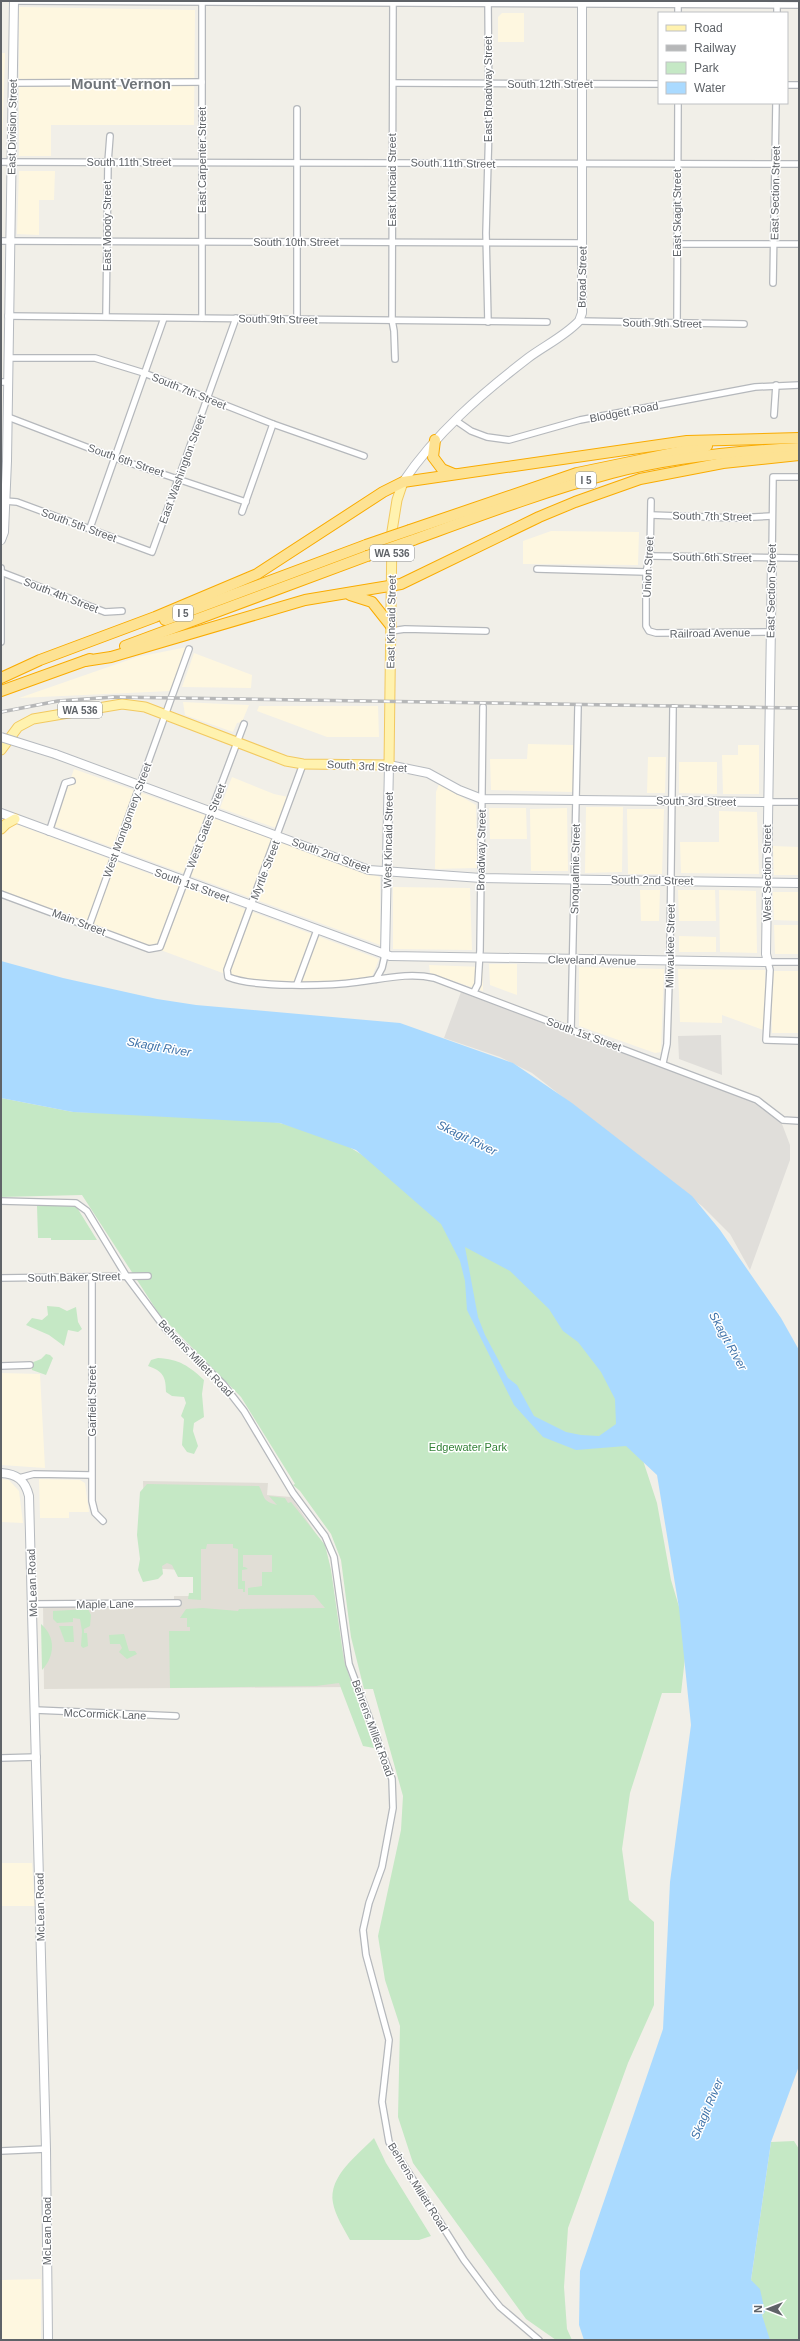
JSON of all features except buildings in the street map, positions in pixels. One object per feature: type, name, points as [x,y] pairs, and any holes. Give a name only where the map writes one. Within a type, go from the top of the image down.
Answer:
[{"type":"highway","name":"I 5","points":[[1,679],[366,545],[577,473],[639,459],[744,440],[799,438]]},
{"type":"highway","points":[[435,440],[433,457],[442,469],[456,474]]},
{"type":"highway","points":[[1,679],[40,660],[155,617],[257,574],[383,492],[403,482],[687,441],[744,440]]},
{"type":"highway","name":"I 5","points":[[1,691],[367,556],[556,489],[614,472],[699,457],[799,448]]},
{"type":"highway","points":[[85,661],[111,657],[305,600],[392,587],[402,584],[539,517],[575,502],[640,480],[716,464],[799,455]]},
{"type":"highway","points":[[340,594],[355,595],[372,602],[391,629]]},
{"type":"main road","name":"Broad Street","points":[[393,520],[403,482]]},
{"type":"main road","name":"East Kincaid Street","points":[[390,700],[393,520]]},
{"type":"main road","name":"West Kincaid Street","points":[[389,765],[390,700]]},
{"type":"main road","name":"South 3rd Street","points":[[1,750],[18,727],[33,719],[122,704],[145,707],[286,761],[303,764],[389,765]]},
{"type":"main road","points":[[1,829],[15,819]]},
{"type":"street","points":[[14,1],[202,3],[777,3],[799,5]]},
{"type":"street","name":"East Division Street","points":[[1,540],[4,532],[4,461],[8,417],[4,382],[8,358],[5,241],[12,162],[14,1]]},
{"type":"street","name":"East Kincaid Street","points":[[392,2],[391,242],[392,320],[395,359]]},
{"type":"street","name":"East Carpenter Street","points":[[202,3],[202,318]]},
{"type":"street","name":"East Broadway Street","points":[[488,3],[488,164],[486,244],[488,322]]},
{"type":"street","name":"Broad Street","points":[[403,482],[435,440],[455,420],[496,382],[579,321],[582,313],[582,3]]},
{"type":"street","points":[[12,83],[202,82]]},
{"type":"street","name":"South 12th Street","points":[[392,83],[658,84]]},
{"type":"street","points":[[788,85],[799,85]]},
{"type":"street","name":"East Skagit Street","points":[[677,324],[678,104]]},
{"type":"street","name":"East Section Street","points":[[773,283],[775,244],[776,104]]},
{"type":"street","points":[[297,109],[297,320]]},
{"type":"street","name":"East Moody Street","points":[[106,316],[108,162],[110,136]]},
{"type":"street","name":"South 11th Street","points":[[1,162],[799,164]]},
{"type":"street","name":"South 10th Street","points":[[5,241],[297,243],[391,242],[486,244],[582,243]]},
{"type":"street","points":[[677,244],[799,244]]},
{"type":"street","name":"South 9th Street","points":[[8,316],[547,322]]},
{"type":"street","points":[[90,528],[164,318]]},
{"type":"street","name":"East Washington Street","points":[[152,552],[180,479],[236,318]]},
{"type":"street","name":"South 9th Street","points":[[579,321],[677,324],[744,324]]},
{"type":"street","name":"South 7th Street","points":[[8,358],[95,358],[144,373],[273,424],[364,456]]},
{"type":"street","points":[[774,415],[776,385]]},
{"type":"street","name":"Blodgett Road","points":[[455,420],[471,431],[486,437],[509,440],[580,420],[755,387],[799,385]]},
{"type":"street","name":"South 6th Street","points":[[8,417],[115,458],[246,502]]},
{"type":"street","points":[[242,512],[273,424]]},
{"type":"street","name":"East Section Street","points":[[769,706],[773,477],[799,477]]},
{"type":"street","name":"Union Street","points":[[649,631],[646,626],[646,572],[650,556],[651,501]]},
{"type":"street","name":"South 5th Street","points":[[5,502],[17,502],[152,552]]},
{"type":"street","name":"South 7th Street","points":[[651,515],[734,518],[772,516]]},
{"type":"street","name":"South 6th Street","points":[[650,556],[799,558]]},
{"type":"street","points":[[1,568],[1,642]]},
{"type":"street","points":[[537,569],[646,572]]},
{"type":"street","name":"South 4th Street","points":[[1,572],[105,612],[122,611]]},
{"type":"street","points":[[391,629],[486,631]]},
{"type":"street","name":"Railroad Avenue","points":[[649,631],[656,633],[770,632]]},
{"type":"street","name":"West Montgomery Street","points":[[89,926],[139,785],[167,715],[189,649]]},
{"type":"street","name":"West Section Street","points":[[769,706],[766,954],[770,970],[766,1040],[799,1041]]},
{"type":"street","name":"Broadway Street","points":[[474,992],[478,984],[480,957],[483,707]]},
{"type":"street","name":"Snoqualmie Street","points":[[571,1030],[578,707]]},
{"type":"street","name":"Milwaukee Street","points":[[663,1063],[667,1044],[670,961],[672,708]]},
{"type":"street","name":"West Gates Street","points":[[158,948],[162,945],[244,724]]},
{"type":"street","name":"South 2nd Street","points":[[1,737],[55,754],[369,870],[388,873],[481,878],[799,883]]},
{"type":"street","name":"Myrtle Street","points":[[297,984],[260,983],[230,978],[226,975],[303,764]]},
{"type":"street","name":"South 3rd Street","points":[[389,765],[428,773],[459,790],[482,798],[799,802]]},
{"type":"street","name":"West Kincaid Street","points":[[376,979],[382,968],[385,955],[388,873],[389,765]]},
{"type":"street","points":[[49,832],[65,783],[72,781]]},
{"type":"street","name":"South 1st Street","points":[[1,813],[385,955]]},
{"type":"street","name":"Main Street","points":[[1,894],[149,949],[158,948]]},
{"type":"street","points":[[316,930],[297,984],[330,985],[376,979]]},
{"type":"street","name":"Cleveland Avenue","points":[[385,955],[573,960],[799,962]]},
{"type":"street","name":"South 1st Street","points":[[376,979],[422,976],[434,978],[663,1063],[757,1100],[783,1120],[799,1121]]},
{"type":"street","name":"Behrens Millett Road","points":[[1,1201],[76,1203],[87,1211],[127,1277],[165,1328],[223,1384],[244,1411],[293,1493],[325,1536],[334,1557],[349,1664],[392,1779],[393,1808],[382,1867],[369,1903],[363,1930],[366,1955],[390,2040],[382,2102],[387,2135],[389,2142],[464,2260],[500,2307],[539,2340]]},
{"type":"street","name":"South Baker Street","points":[[1,1278],[92,1278],[148,1276]]},
{"type":"street","name":"Garfield Street","points":[[92,1278],[91,1475],[93,1509],[103,1521]]},
{"type":"street","points":[[1,1366],[30,1366]]},
{"type":"street","points":[[1,1472],[19,1478],[34,1474],[91,1475]]},
{"type":"street","name":"McLean Road","points":[[19,1478],[27,1488],[29,1496],[33,1604],[46,2149],[48,2340]]},
{"type":"street","name":"Maple Lane","points":[[33,1604],[178,1603]]},
{"type":"street","name":"McCormick Lane","points":[[35,1710],[176,1716]]},
{"type":"street","points":[[1,1758],[36,1757]]},
{"type":"street","points":[[1,2151],[46,2149]]},
{"type":"shaded area","points":[[19,7],[195,10],[194,125],[51,125],[51,156],[19,156]]},
{"type":"shaded area","points":[[502,13],[524,13],[524,42],[498,42],[498,17]]},
{"type":"shaded area","points":[[1,53],[5,53],[2,153],[1,153]]},
{"type":"shaded area","points":[[19,171],[55,171],[54,200],[39,200],[39,235],[17,234]]},
{"type":"shaded area","points":[[551,531],[639,532],[638,565],[523,564],[523,541]]},
{"type":"shaded area","points":[[187,647],[171,691],[19,698],[137,657]]},
{"type":"shaded area","points":[[194,653],[252,675],[251,688],[182,687]]},
{"type":"shaded area","points":[[183,702],[249,705],[242,722],[237,723],[233,732],[185,715]]},
{"type":"shaded area","points":[[259,706],[378,706],[379,737],[327,737],[257,711]]},
{"type":"shaded area","points":[[528,744],[574,745],[574,792],[491,790],[490,759],[527,759]]},
{"type":"shaded area","points":[[738,745],[759,745],[759,794],[723,794],[722,755],[738,755]]},
{"type":"shaded area","points":[[648,757],[666,757],[665,793],[647,793]]},
{"type":"shaded area","points":[[679,762],[717,762],[717,794],[679,793]]},
{"type":"shaded area","points":[[74,769],[380,877],[380,945],[54,826]]},
{"type":"shaded area","points":[[232,777],[274,794],[288,797],[276,828],[220,808]]},
{"type":"shaded area","points":[[439,784],[476,805],[477,868],[435,869],[436,792]]},
{"type":"shaded area","points":[[586,807],[623,807],[622,872],[585,873]]},
{"type":"shaded area","points":[[489,808],[526,808],[527,839],[490,839]]},
{"type":"shaded area","points":[[567,808],[568,871],[531,871],[530,809]]},
{"type":"shaded area","points":[[627,809],[664,809],[662,874],[628,874]]},
{"type":"shaded area","points":[[719,811],[757,812],[759,874],[681,873],[680,842],[719,842]]},
{"type":"shaded area","points":[[2,819],[379,959],[372,977],[350,982],[308,984],[256,980],[228,975],[1,891]]},
{"type":"shaded area","points":[[773,846],[799,847],[799,875],[774,875]]},
{"type":"shaded area","points":[[393,887],[470,888],[472,950],[393,949]]},
{"type":"shaded area","points":[[640,890],[660,890],[659,921],[641,921]]},
{"type":"shaded area","points":[[678,890],[715,890],[716,921],[679,921]]},
{"type":"shaded area","points":[[719,890],[756,891],[757,953],[720,952]]},
{"type":"shaded area","points":[[773,892],[799,892],[799,921],[774,920]]},
{"type":"shaded area","points":[[774,925],[799,925],[799,954],[775,954]]},
{"type":"shaded area","points":[[679,936],[716,937],[716,952],[679,952]]},
{"type":"shaded area","points":[[489,964],[517,964],[517,995],[490,985]]},
{"type":"shaded area","points":[[429,965],[483,967],[483,991],[430,973]]},
{"type":"shaded area","points":[[579,967],[664,969],[661,1052],[655,1053],[579,1026]]},
{"type":"shaded area","points":[[678,969],[765,970],[766,1031],[722,1015],[722,1023],[680,1022]]},
{"type":"shaded area","points":[[771,971],[799,971],[799,1033],[772,1033]]},
{"type":"shaded area","points":[[461,992],[765,1105],[779,1116],[790,1145],[790,1160],[750,1270],[730,1234],[702,1206],[532,1073],[500,1057],[444,1038]]},
{"type":"shaded area","points":[[721,1035],[722,1075],[679,1059],[678,1036]]},
{"type":"shaded area","points":[[1,1373],[40,1374],[45,1468],[1,1465]]},
{"type":"shaded area","points":[[1,1479],[9,1480],[19,1491],[23,1523],[1,1522]]},
{"type":"shaded area","points":[[39,1479],[80,1480],[85,1483],[89,1512],[69,1512],[69,1518],[40,1518]]},
{"type":"shaded area","points":[[143,1481],[268,1483],[267,1495],[291,1497],[325,1547],[330,1566],[342,1648],[351,1687],[44,1689],[43,1603],[174,1600],[174,1596],[200,1596],[200,1571],[146,1568]]},
{"type":"shaded area","points":[[1,1863],[32,1863],[35,1906],[1,1906]]},
{"type":"shaded area","points":[[41,2279],[41,2340],[1,2340],[1,2280]]},
{"type":"green space","name":"Edgewater Park","points":[[1,1098],[73,1112],[251,1117],[284,1124],[341,1142],[456,1212],[614,1372],[657,1503],[671,1580],[680,1610],[686,1649],[681,1693],[662,1693],[630,1793],[622,1849],[629,1900],[654,1922],[654,2005],[628,2063],[568,2228],[564,2287],[567,2329],[572,2340],[556,2340],[526,2319],[413,2163],[398,2117],[400,2026],[385,1980],[378,1936],[401,1830],[403,1796],[373,1689],[364,1689],[351,1637],[341,1560],[331,1534],[300,1491],[293,1485],[295,1484],[241,1397],[159,1314],[82,1195],[1,1197]]},
{"type":"green space","points":[[37,1206],[76,1206],[97,1240],[51,1240],[51,1238],[38,1238]]},
{"type":"green space","points":[[47,1306],[59,1307],[67,1311],[76,1307],[78,1322],[82,1329],[78,1332],[68,1330],[64,1346],[49,1335],[26,1325],[32,1318],[42,1320],[48,1315]]},
{"type":"green space","points":[[46,1354],[53,1358],[46,1375],[32,1370],[31,1363],[41,1359]]},
{"type":"green space","points":[[158,1358],[172,1360],[183,1364],[204,1380],[202,1394],[204,1417],[194,1423],[193,1431],[198,1446],[194,1454],[187,1452],[182,1445],[184,1419],[181,1416],[186,1403],[184,1397],[172,1396],[166,1392],[163,1375],[157,1370],[148,1366],[151,1360]]},
{"type":"green space","points":[[147,1484],[259,1486],[266,1500],[269,1502],[277,1505],[269,1496],[285,1498],[288,1503],[291,1502],[325,1545],[331,1570],[344,1661],[374,1748],[363,1746],[339,1683],[316,1686],[170,1688],[169,1631],[190,1631],[190,1627],[187,1627],[187,1618],[180,1618],[186,1609],[203,1608],[238,1611],[239,1609],[325,1608],[314,1595],[248,1595],[248,1588],[262,1586],[262,1572],[272,1572],[272,1555],[243,1555],[243,1567],[248,1569],[242,1570],[242,1581],[245,1581],[245,1592],[243,1592],[243,1589],[238,1589],[238,1549],[233,1548],[233,1544],[207,1544],[206,1549],[201,1549],[201,1600],[188,1599],[189,1593],[193,1593],[193,1577],[178,1577],[172,1565],[167,1563],[162,1566],[163,1574],[158,1579],[143,1582],[138,1570],[140,1559],[137,1535],[140,1492]]},
{"type":"green space","points":[[88,1609],[91,1615],[90,1626],[84,1629],[84,1633],[87,1633],[88,1646],[83,1648],[81,1646],[82,1631],[80,1619],[73,1618],[73,1622],[57,1623],[53,1619],[53,1611]]},
{"type":"green space","points":[[41,1624],[49,1635],[52,1647],[49,1659],[42,1670]]},
{"type":"green space","points":[[59,1626],[73,1626],[74,1642],[65,1642]]},
{"type":"green space","points":[[124,1634],[129,1651],[135,1651],[137,1654],[127,1659],[119,1652],[122,1648],[120,1644],[110,1644],[109,1635]]},
{"type":"green space","points":[[374,2138],[386,2163],[431,2236],[419,2240],[350,2240],[340,2222],[333,2203],[335,2184],[346,2167]]},
{"type":"green space","points":[[794,2141],[799,2149],[799,2340],[770,2340],[766,2333],[762,2315],[765,2312],[751,2280],[771,2142]]},
{"type":"water","name":"Skagit River","points":[[1,961],[63,978],[157,999],[196,1005],[400,1023],[513,1063],[572,1103],[692,1196],[720,1230],[781,1318],[799,1350],[799,2066],[771,2142],[751,2280],[760,2289],[765,2312],[762,2315],[770,2340],[584,2340],[579,2325],[580,2271],[663,2029],[670,1882],[691,1725],[679,1608],[657,1475],[626,1446],[576,1450],[543,1437],[514,1405],[467,1310],[465,1281],[460,1261],[441,1224],[356,1150],[280,1123],[73,1112],[1,1098]],"holes":[[[465,1247],[510,1271],[549,1309],[563,1331],[578,1342],[601,1372],[615,1399],[616,1424],[599,1436],[566,1432],[534,1416],[517,1385],[508,1378],[485,1335],[478,1317]]]},
{"type":"railway","points":[[1,712],[58,701],[114,697],[799,708]]},
{"type":"district","name":"Mount Vernon","points":[[121,84]]}]
